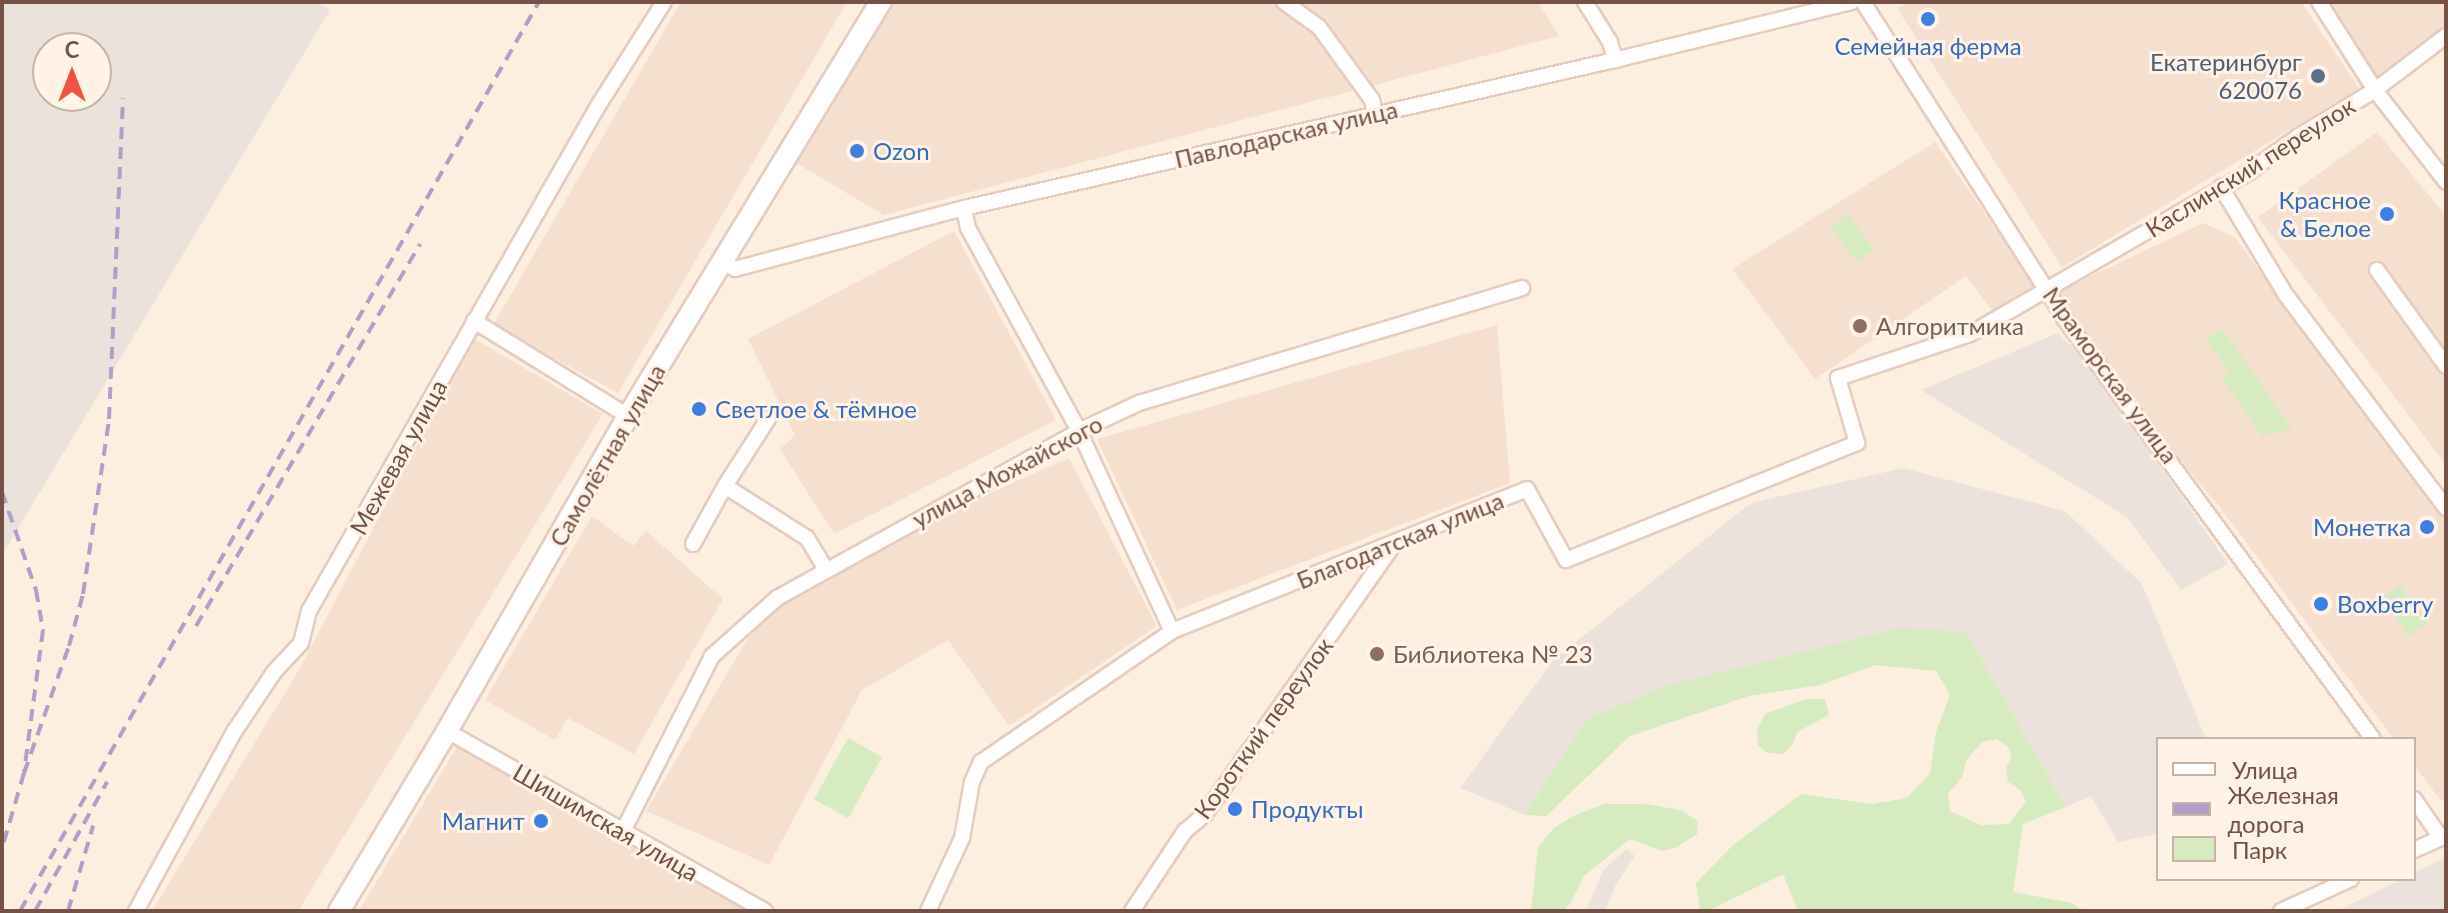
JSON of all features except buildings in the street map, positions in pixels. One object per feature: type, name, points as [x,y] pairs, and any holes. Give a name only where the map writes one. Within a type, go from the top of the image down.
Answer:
[{"type":"main road","name":"Самолётная улица","points":[[339,911],[447,731],[628,416],[881,2]]},
{"type":"street","name":"Межевая улица","points":[[136,911],[234,732],[274,672],[301,643],[309,611],[598,106],[664,2]]},
{"type":"street","points":[[1284,2],[1319,27],[1372,100],[1375,113]]},
{"type":"street","points":[[1585,2],[1610,42],[1615,60]]},
{"type":"street","name":"Павлодарская улица","points":[[724,262],[735,269],[964,208],[1615,60],[1852,2]]},
{"type":"street","name":"Мраморская улица","points":[[1863,2],[2048,288],[2064,318],[2372,737]]},
{"type":"street","points":[[2319,2],[2375,90],[2446,182]]},
{"type":"street","name":"Каслинский переулок","points":[[2048,288],[2221,187],[2375,90],[2446,36]]},
{"type":"street","points":[[2221,187],[2286,295],[2446,508]]},
{"type":"street","points":[[964,208],[968,228],[1079,431],[1172,631]]},
{"type":"street","points":[[2377,270],[2446,366]]},
{"type":"street","name":"улица Можайского","points":[[622,833],[712,656],[777,598],[1079,431],[1139,403],[1522,288]]},
{"type":"street","name":"Благодатская улица","points":[[928,911],[962,838],[972,782],[981,762],[1172,631],[1527,489],[1566,560],[1857,443],[1838,378],[1970,334],[2048,288]]},
{"type":"street","points":[[474,321],[628,416]]},
{"type":"street","points":[[693,544],[725,486],[768,419]]},
{"type":"street","points":[[725,486],[807,538],[826,570]]},
{"type":"street","name":"Короткий переулок","points":[[1132,911],[1185,831],[1205,814],[1394,544]]},
{"type":"street","name":"Шишимская улица","points":[[447,731],[622,833],[765,911]]},
{"type":"street","points":[[2416,802],[2443,837],[2416,849]]},
{"type":"street","points":[[2281,911],[2347,881]]},
{"type":"shaded area","points":[[2,2],[318,2],[330,10],[2,555]]},
{"type":"shaded area","points":[[681,2],[847,2],[618,393],[493,325]]},
{"type":"shaded area","points":[[889,2],[1538,2],[1559,36],[884,215],[794,162]]},
{"type":"shaded area","points":[[1909,2],[2301,2],[2359,88],[2062,267],[1897,8]]},
{"type":"shaded area","points":[[2326,2],[2446,2],[2446,24],[2375,78]]},
{"type":"shaded area","points":[[2377,132],[2446,216],[2446,465],[2258,217]]},
{"type":"shaded area","points":[[1935,142],[2044,298],[2203,223],[2235,237],[2435,509],[2446,501],[2446,798],[2441,801],[2416,768],[2416,737],[2392,737],[2219,506],[2045,303],[1994,313],[1966,276],[1815,379],[1732,269]]},
{"type":"shaded area","points":[[954,231],[1056,420],[834,534],[780,449],[795,435],[748,339]]},
{"type":"shaded area","points":[[1497,325],[1510,483],[1177,610],[1097,439]]},
{"type":"shaded area","points":[[2058,333],[2092,367],[2228,564],[2181,590],[2127,517],[1921,390]]},
{"type":"shaded area","points":[[473,338],[603,414],[298,911],[152,911],[299,670]]},
{"type":"shaded area","points":[[1069,458],[1157,626],[1009,726],[948,640],[862,690],[769,865],[646,811],[748,638],[799,589],[885,539]]},
{"type":"shaded area","points":[[1903,468],[2065,511],[2142,584],[2205,737],[2156,737],[2156,834],[2118,842],[2091,796],[2066,807],[1966,632],[1585,721],[1525,815],[1460,788],[1553,660],[1751,503]]},
{"type":"shaded area","points":[[592,516],[633,546],[646,531],[723,599],[634,754],[568,718],[555,740],[485,700]]},
{"type":"shaded area","points":[[457,747],[755,911],[359,911]]},
{"type":"shaded area","points":[[1626,849],[1635,856],[1616,884],[1605,911],[1586,911],[1603,871]]},
{"type":"shaded area","points":[[2446,857],[2446,911],[2337,911],[2398,881],[2416,881],[2416,872]]},
{"type":"green space","points":[[1848,214],[1874,249],[1857,262],[1830,227]]},
{"type":"green space","points":[[2222,328],[2292,429],[2262,436],[2221,377],[2229,371],[2206,339]]},
{"type":"green space","points":[[2400,585],[2427,624],[2409,636],[2382,598]]},
{"type":"green space","points":[[1901,628],[1966,632],[2066,807],[2023,824],[2013,892],[2072,903],[2084,911],[1798,911],[1783,874],[1708,911],[1700,911],[1696,883],[1733,845],[1801,794],[1872,804],[1907,798],[1930,773],[1936,732],[1950,695],[1936,671],[1875,665],[1821,685],[1749,696],[1630,736],[1546,816],[1525,815],[1585,721],[1661,687]],"holes":[[[1997,739],[2008,747],[2011,757],[2006,768],[2008,782],[2020,790],[2026,801],[2009,824],[1981,825],[1950,811],[1948,794],[1962,777],[1966,761],[1982,742]]]},
{"type":"green space","points":[[1806,699],[1825,699],[1829,715],[1797,732],[1793,744],[1783,754],[1767,753],[1758,745],[1757,730],[1765,714]]},
{"type":"green space","points":[[848,738],[882,757],[848,818],[814,799]]},
{"type":"green space","points":[[1604,804],[1646,804],[1680,810],[1698,821],[1697,834],[1675,848],[1662,851],[1630,839],[1584,876],[1570,904],[1563,911],[1531,911],[1538,847],[1554,828],[1575,815]]},
{"type":"railway","points":[[20,911],[539,2]]},
{"type":"railway","points":[[24,773],[69,646],[83,594],[109,419],[123,98]]},
{"type":"railway","points":[[196,626],[420,244]]},
{"type":"railway","points":[[2,492],[36,590],[43,630],[24,773],[2,848]]},
{"type":"railway","points":[[35,911],[107,782]]},
{"type":"railway","points":[[68,911],[93,826]]},
{"type":"place","name":"Семейная ферма","points":[[1928,19]]},
{"type":"place","name":"Екатеринбург 620076","points":[[2318,76]]},
{"type":"place","name":"Ozon","points":[[857,151]]},
{"type":"place","name":"Красное & Белое","points":[[2387,214]]},
{"type":"place","name":"Алгоритмика","points":[[1860,326]]},
{"type":"place","name":"Светлое & тёмное","points":[[699,409]]},
{"type":"place","name":"Монетка","points":[[2427,527]]},
{"type":"place","name":"Boxberry","points":[[2321,604]]},
{"type":"place","name":"Библиотека № 23","points":[[1377,654]]},
{"type":"place","name":"Продукты","points":[[1235,809]]},
{"type":"place","name":"Магнит","points":[[541,821]]}]
